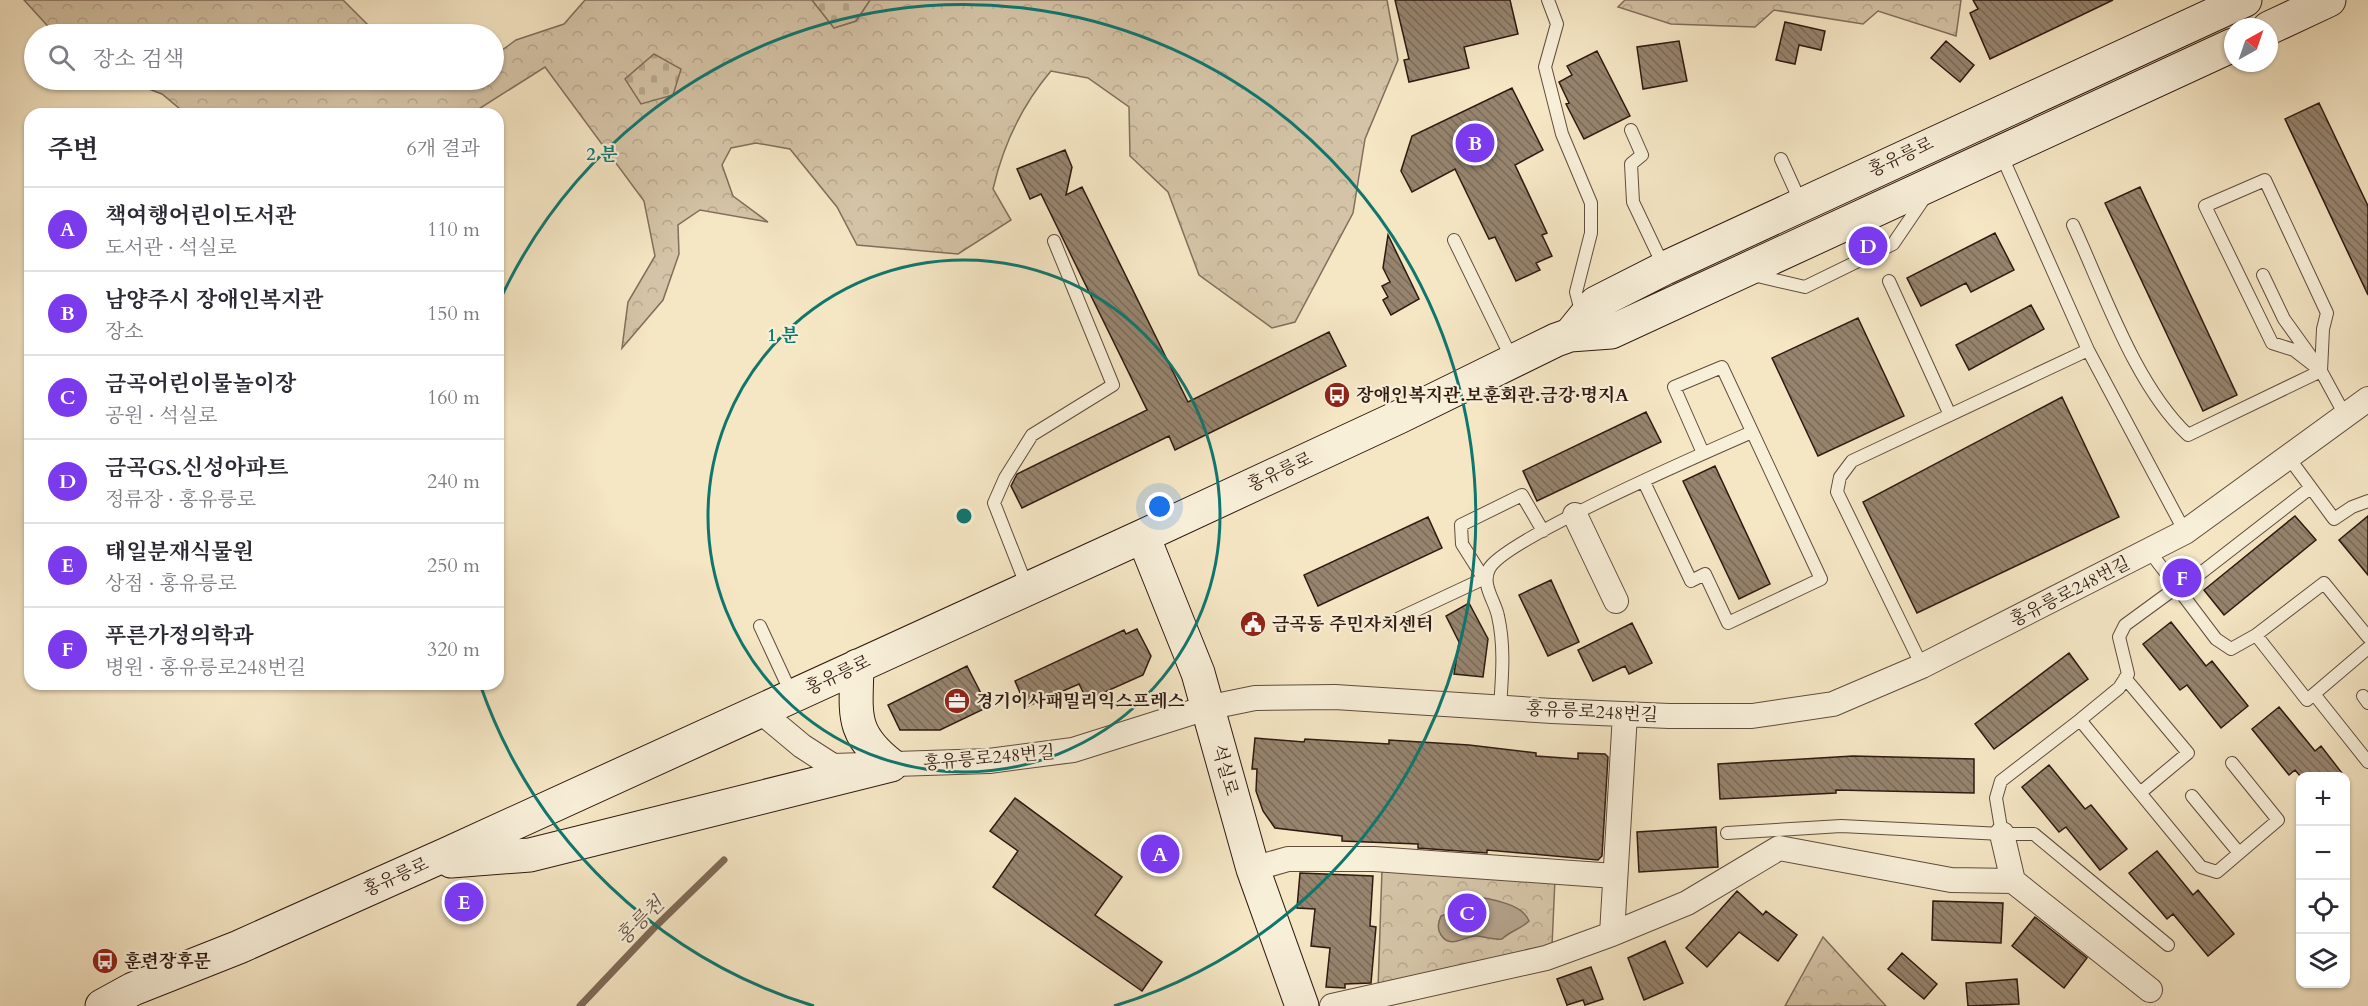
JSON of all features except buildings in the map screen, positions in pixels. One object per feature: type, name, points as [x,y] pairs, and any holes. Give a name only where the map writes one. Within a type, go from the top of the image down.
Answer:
[{"type":"street","name":"홍유릉로","points":[[102,1006],[133,989],[239,947],[428,862],[1143,536],[1513,362],[1576,327],[1596,303],[1665,268],[1985,118],[2245,0]]},
{"type":"street","points":[[2278,24],[2329,0]]},
{"type":"street","name":"홍유릉로","points":[[1576,327],[1611,332],[2224,49]]},
{"type":"street","name":"홍유릉로248번길","points":[[760,711],[802,746],[833,766],[989,761],[1073,750],[1206,708],[1255,698],[1335,696],[1625,714],[1752,716],[1833,704],[1922,666],[2150,552],[2185,532],[2368,399]]},
{"type":"street","points":[[1575,515],[1616,601]]},
{"type":"street","name":"석실로","points":[[1143,536],[1198,673],[1253,869],[1302,1006]]},
{"type":"street","points":[[857,666],[856,720],[870,748],[891,765]]},
{"type":"street","points":[[1612,934],[1625,714]]},
{"type":"street","points":[[428,862],[530,855],[891,765]]},
{"type":"street","points":[[2002,834],[2013,881]]},
{"type":"street","points":[[1332,1006],[1546,958],[1687,903],[1779,848],[1951,880],[2013,881],[2150,990]]},
{"type":"street","points":[[1253,869],[1288,859],[1374,859],[1616,876]]},
{"type":"lane","points":[[1548,0],[1557,24],[1545,68],[1562,134],[1591,203],[1591,233],[1576,292],[1576,327]]},
{"type":"lane","points":[[1985,118],[2088,350],[2185,532]]},
{"type":"lane","points":[[1632,130],[1642,155],[1631,164],[1633,202],[1665,268]]},
{"type":"lane","points":[[1780,159],[1801,204]]},
{"type":"lane","points":[[2265,180],[2327,313],[2323,329],[2321,371],[2294,350],[2272,343],[2205,206],[2265,180]]},
{"type":"lane","points":[[2073,225],[2147,386],[2166,415],[2188,435],[2321,371]]},
{"type":"lane","points":[[1454,240],[1513,362]]},
{"type":"lane","points":[[1027,588],[994,502],[1005,477],[1032,435],[1113,385],[1054,241]]},
{"type":"lane","points":[[2263,275],[2284,319],[2321,371],[2346,417]]},
{"type":"lane","points":[[1889,281],[1950,415]]},
{"type":"lane","points":[[1922,666],[1837,492],[1840,477],[1852,461],[2088,350]]},
{"type":"lane","points":[[1644,482],[1691,581],[1705,574],[1728,623],[1821,579],[1722,367],[1674,387],[1703,453]]},
{"type":"lane","points":[[1391,622],[1484,581],[1489,568],[1503,553],[1543,531],[1703,453],[1752,432]]},
{"type":"lane","points":[[2289,458],[2309,489],[2334,519],[2352,507],[2368,501]]},
{"type":"lane","points":[[2002,834],[1996,798],[2001,781],[2119,688],[2128,674],[2119,637],[2125,625],[2178,589],[2309,489]]},
{"type":"lane","points":[[1500,708],[1503,642],[1498,614],[1484,581],[1462,544],[1461,525],[1522,495],[1543,531]]},
{"type":"lane","points":[[2150,552],[2216,639],[2231,649],[2256,635],[2324,583],[2368,637]]},
{"type":"lane","points":[[760,626],[793,696]]},
{"type":"lane","points":[[2256,635],[2307,700],[2368,648]]},
{"type":"lane","points":[[2125,678],[2188,753],[2140,793]]},
{"type":"lane","points":[[2314,694],[2368,762]]},
{"type":"lane","points":[[2080,720],[2201,867],[2217,872],[2278,820],[2232,763]]},
{"type":"lane","points":[[2192,796],[2239,853]]},
{"type":"lane","points":[[1727,833],[1842,826],[2034,834],[2168,945]]},
{"type":"green space","points":[[24,0],[343,0],[367,24],[46,24]]},
{"type":"green space","points":[[585,0],[812,0],[834,28],[856,21],[870,0],[1387,0],[1398,60],[1365,139],[1353,213],[1295,322],[1272,328],[1199,275],[1168,192],[1130,156],[1129,107],[1088,78],[1051,71],[1031,98],[1015,127],[997,173],[993,189],[1011,220],[958,254],[857,245],[837,207],[790,149],[756,143],[731,148],[722,165],[733,196],[768,222],[700,210],[678,225],[679,254],[663,300],[622,348],[628,302],[655,256],[644,201],[545,67],[480,108],[179,108],[162,94],[151,90],[504,90],[504,49],[516,40],[564,24]]},
{"type":"green space","points":[[812,0],[870,0],[856,21],[834,28]]},
{"type":"green space","points":[[1625,0],[1961,0],[1956,36],[1878,11],[1863,24],[1774,10],[1755,27],[1671,24],[1618,7]]},
{"type":"green space","points":[[654,54],[681,69],[673,95],[641,104],[625,79]]},
{"type":"green space","points":[[1382,869],[1555,879],[1552,946],[1378,989]]},
{"type":"green space","points":[[1823,937],[1886,1006],[1785,1006]]},
{"type":"shaded area","points":[[1477,896],[1514,906],[1529,921],[1502,939],[1472,936],[1454,942],[1445,939],[1438,928],[1441,916],[1463,908]]},
{"type":"waterway","name":"홍릉천","points":[[580,1006],[653,929],[724,860]]},
{"type":"place","name":"남양주시 장애인복지관","points":[[1475,143]]},
{"type":"place","name":"금곡GS.신성아파트","points":[[1868,246]]},
{"type":"place","name":"장애인복지관.보훈회관.금강·명지A","points":[[1337,395]]},
{"type":"place","name":"푸른가정의학과","points":[[2182,578]]},
{"type":"place","name":"금곡동 주민자치센터","points":[[1253,624]]},
{"type":"place","name":"경기이사패밀리익스프레스","points":[[957,701]]},
{"type":"place","name":"책여행어린이도서관","points":[[1160,854]]},
{"type":"place","name":"태일분재식물원","points":[[464,902]]},
{"type":"place","name":"금곡어린이물놀이장","points":[[1467,913]]},
{"type":"place","name":"훈련장후문","points":[[105,961]]}]
